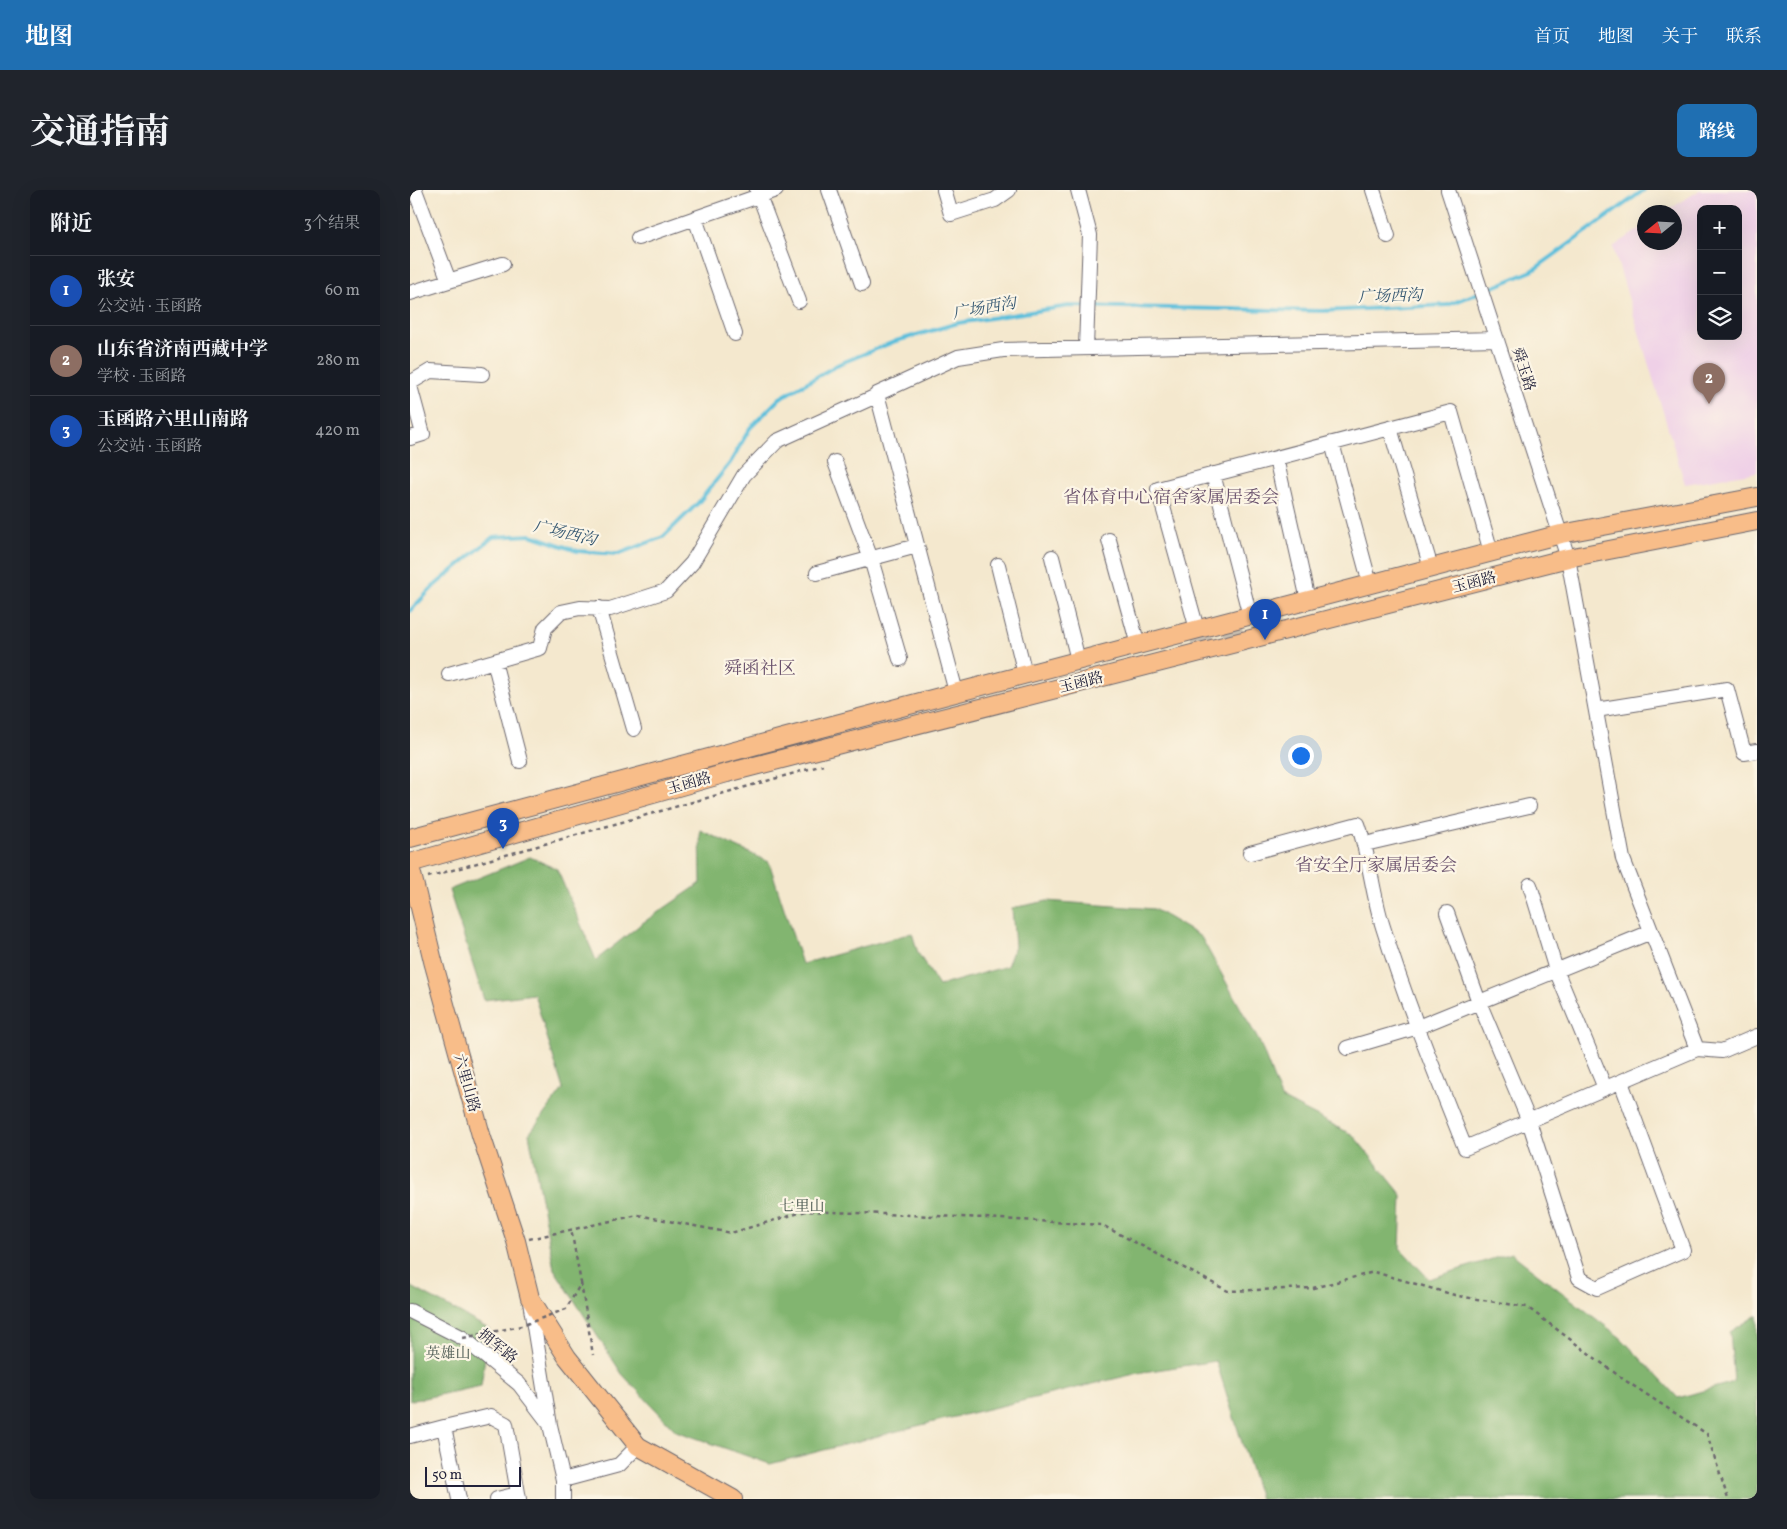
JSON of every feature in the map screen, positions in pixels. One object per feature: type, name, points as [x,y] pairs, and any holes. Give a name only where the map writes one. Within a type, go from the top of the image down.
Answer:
[{"type":"main road","name":"玉函路","points":[[410,838],[956,692],[1561,534],[1757,498]]},
{"type":"main road","name":"玉函路","points":[[410,864],[727,773],[1568,558],[1757,521]]},
{"type":"main road","name":"六里山路","points":[[410,864],[432,961],[482,1135],[516,1241],[530,1298],[567,1357],[638,1446]]},
{"type":"main road","points":[[638,1446],[733,1499]]},
{"type":"street","points":[[415,190],[449,281]]},
{"type":"street","points":[[638,238],[696,218],[758,193],[776,190]]},
{"type":"street","points":[[829,190],[862,284]]},
{"type":"street","points":[[944,190],[951,214],[995,200],[1009,190]]},
{"type":"street","points":[[1078,190],[1090,235],[1086,348]]},
{"type":"street","points":[[1373,190],[1388,236]]},
{"type":"street","name":"舜玉路","points":[[1448,190],[1568,558],[1623,859],[1697,1049]]},
{"type":"street","points":[[758,193],[799,301]]},
{"type":"street","points":[[696,218],[736,334]]},
{"type":"street","points":[[410,293],[503,264]]},
{"type":"street","points":[[956,692],[877,394],[958,357],[1003,350],[1497,339]]},
{"type":"street","points":[[410,438],[423,434],[410,385],[430,371],[482,374]]},
{"type":"street","points":[[449,674],[540,648],[545,628],[561,612],[580,608],[610,609],[666,591],[692,563],[744,475],[777,441],[874,397]]},
{"type":"street","points":[[1197,629],[1158,489],[1213,474],[1451,412],[1491,552]]},
{"type":"street","points":[[1390,428],[1431,568]]},
{"type":"street","points":[[1332,443],[1370,584]]},
{"type":"street","points":[[1276,458],[1308,600]]},
{"type":"street","points":[[835,462],[871,558],[900,660]]},
{"type":"street","points":[[1213,474],[1250,616]]},
{"type":"street","points":[[1109,540],[1138,645]]},
{"type":"street","points":[[817,573],[917,546]]},
{"type":"street","points":[[1052,557],[1078,660]]},
{"type":"street","points":[[998,565],[1025,674]]},
{"type":"street","points":[[599,608],[634,729]]},
{"type":"street","points":[[494,661],[520,761]]},
{"type":"street","points":[[1596,710],[1727,689],[1744,753],[1757,751]]},
{"type":"street","points":[[1365,844],[1529,806]]},
{"type":"street","points":[[1250,853],[1358,824],[1365,844],[1382,926],[1418,1028],[1465,1148],[1697,1049],[1722,1051],[1757,1036]]},
{"type":"street","points":[[1530,885],[1556,970],[1605,1088]]},
{"type":"street","points":[[1448,913],[1479,1002],[1529,1121],[1579,1278],[1597,1288],[1683,1250],[1621,1082]]},
{"type":"street","points":[[1347,1048],[1418,1028],[1651,932]]},
{"type":"street","name":"六里山路","points":[[530,1298],[550,1425],[563,1480],[563,1499]]},
{"type":"street","name":"拥军路","points":[[410,1311],[463,1338],[519,1384],[550,1425]]},
{"type":"street","points":[[410,1436],[491,1416],[506,1424],[519,1497],[497,1499]]},
{"type":"street","points":[[444,1427],[459,1499]]},
{"type":"street","points":[[563,1480],[620,1465],[638,1446]]},
{"type":"path","points":[[516,1241],[638,1215],[731,1233],[806,1211],[986,1218],[1102,1225],[1228,1291],[1313,1288],[1374,1272],[1458,1296],[1527,1307],[1624,1379],[1707,1434],[1728,1499]]},
{"type":"path","points":[[571,1229],[593,1355]]},
{"type":"path","points":[[463,1338],[521,1326],[566,1309],[581,1283]]},
{"type":"shaded area","points":[[1700,190],[1757,190],[1757,472],[1685,484],[1613,247],[1637,231],[1637,250],[1682,250],[1682,205],[1676,205]]},
{"type":"green space","name":"七里山","points":[[700,830],[769,862],[802,964],[912,933],[918,953],[939,986],[1007,966],[1015,946],[1012,908],[1047,901],[1154,909],[1201,937],[1260,1043],[1281,1098],[1353,1135],[1402,1195],[1400,1248],[1429,1279],[1511,1253],[1621,1338],[1678,1398],[1734,1382],[1730,1332],[1757,1315],[1757,1499],[1260,1499],[1216,1361],[1143,1372],[917,1426],[770,1464],[676,1431],[622,1374],[554,1269],[529,1134],[563,1089],[534,994],[484,1000],[449,890],[530,857],[557,869],[596,960],[641,924],[701,883]]},
{"type":"green space","name":"英雄山","points":[[410,1286],[489,1329],[481,1386],[410,1401]]},
{"type":"waterway","name":"广场西沟","points":[[1484,291],[1532,271],[1644,190]]},
{"type":"waterway","name":"广场西沟","points":[[410,611],[434,586],[493,537],[531,535],[577,551],[618,554],[663,537],[698,503],[730,463],[750,428],[780,398],[839,364],[896,341],[958,323],[1069,306],[1323,311],[1448,305],[1478,293]]},
{"type":"tunnel","points":[[1192,646],[1264,627]]},
{"type":"place","name":"山东省济南西藏中学","points":[[1709,404]]},
{"type":"place","name":"张安","points":[[1265,640]]},
{"type":"place","name":"玉函路六里山南路","points":[[503,849]]},
{"type":"district","name":"省体育中心宿舍家属居委会","points":[[1171,497]]},
{"type":"district","name":"舜函社区","points":[[760,668]]},
{"type":"district","name":"省安全厅家属居委会","points":[[1376,865]]}]
